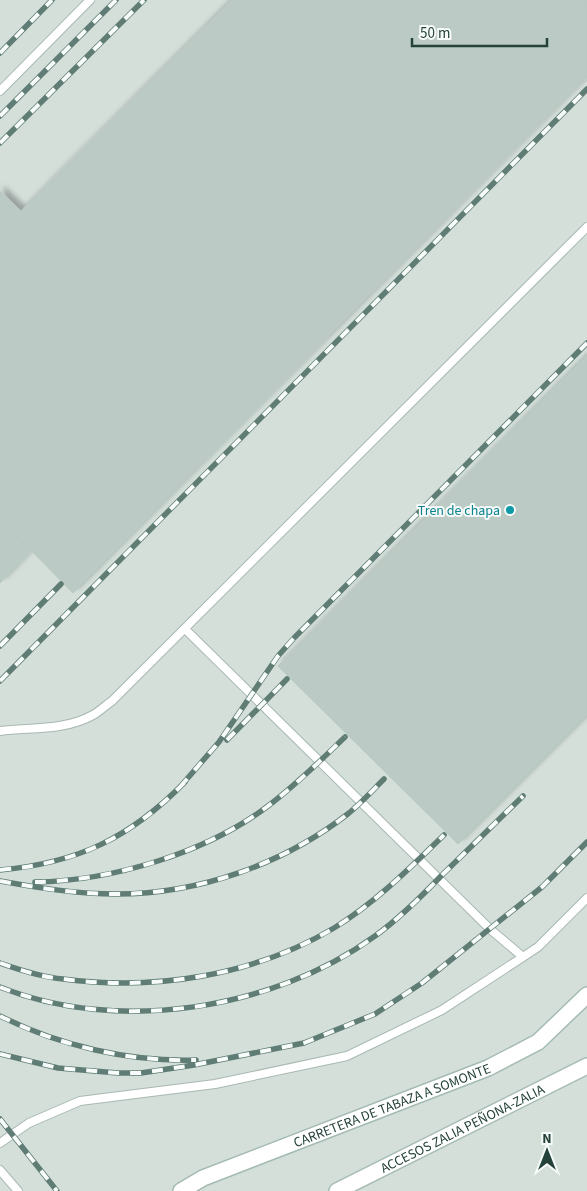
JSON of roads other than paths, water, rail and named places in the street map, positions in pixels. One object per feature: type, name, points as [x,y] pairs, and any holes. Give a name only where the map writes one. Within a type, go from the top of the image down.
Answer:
[{"type":"street","name":"CARRETERA DE TABAZA A SOMONTE","points":[[182,1191],[203,1178],[488,1068],[538,1042],[587,995]]},
{"type":"street","name":"ACCESOS ZALIA PEÑONA-ZALIA","points":[[337,1191],[587,1066]]},
{"type":"lane","points":[[0,91],[90,0]]},
{"type":"lane","points":[[0,731],[56,727],[75,723],[93,715],[112,701],[587,226]]},
{"type":"lane","points":[[185,629],[491,930],[523,957]]},
{"type":"lane","points":[[0,1144],[29,1122],[80,1101],[215,1084],[347,1056],[442,1010],[523,957],[538,947],[587,898]]},
{"type":"lane","points":[[0,1170],[18,1191]]},
{"type":"railway","points":[[0,53],[52,0]]},
{"type":"railway","points":[[0,116],[116,0]]},
{"type":"railway","points":[[0,143],[144,0]]},
{"type":"railway","points":[[0,681],[587,89]]},
{"type":"railway","points":[[180,787],[219,742],[278,656],[294,638],[587,343]]},
{"type":"railway","points":[[0,646],[61,584]]},
{"type":"railway","points":[[227,740],[287,679]]},
{"type":"railway","points":[[35,882],[65,880],[126,870],[157,861],[216,838],[268,806],[308,773],[345,737]]},
{"type":"railway","points":[[0,881],[58,890],[117,894],[179,889],[209,882],[239,873],[297,847],[349,813],[384,779]]},
{"type":"railway","points":[[0,870],[28,867],[54,861],[78,854],[101,844],[123,833],[144,818],[185,782]]},
{"type":"railway","points":[[0,987],[46,1001],[94,1009],[144,1011],[194,1007],[243,997],[290,982],[334,961],[375,936],[402,915],[523,796]]},
{"type":"railway","points":[[0,963],[47,977],[133,983],[203,976],[237,968],[270,958],[334,928],[364,908],[444,835]]},
{"type":"railway","points":[[0,1054],[58,1068],[141,1073],[194,1065],[304,1043],[375,1014],[422,983],[542,887],[587,842]]},
{"type":"railway","points":[[0,1016],[47,1036],[95,1050],[146,1058],[196,1060]]},
{"type":"railway","points":[[0,1119],[57,1191]]},
{"type":"place","name":"Tren de chapa","points":[[510,510]]}]
